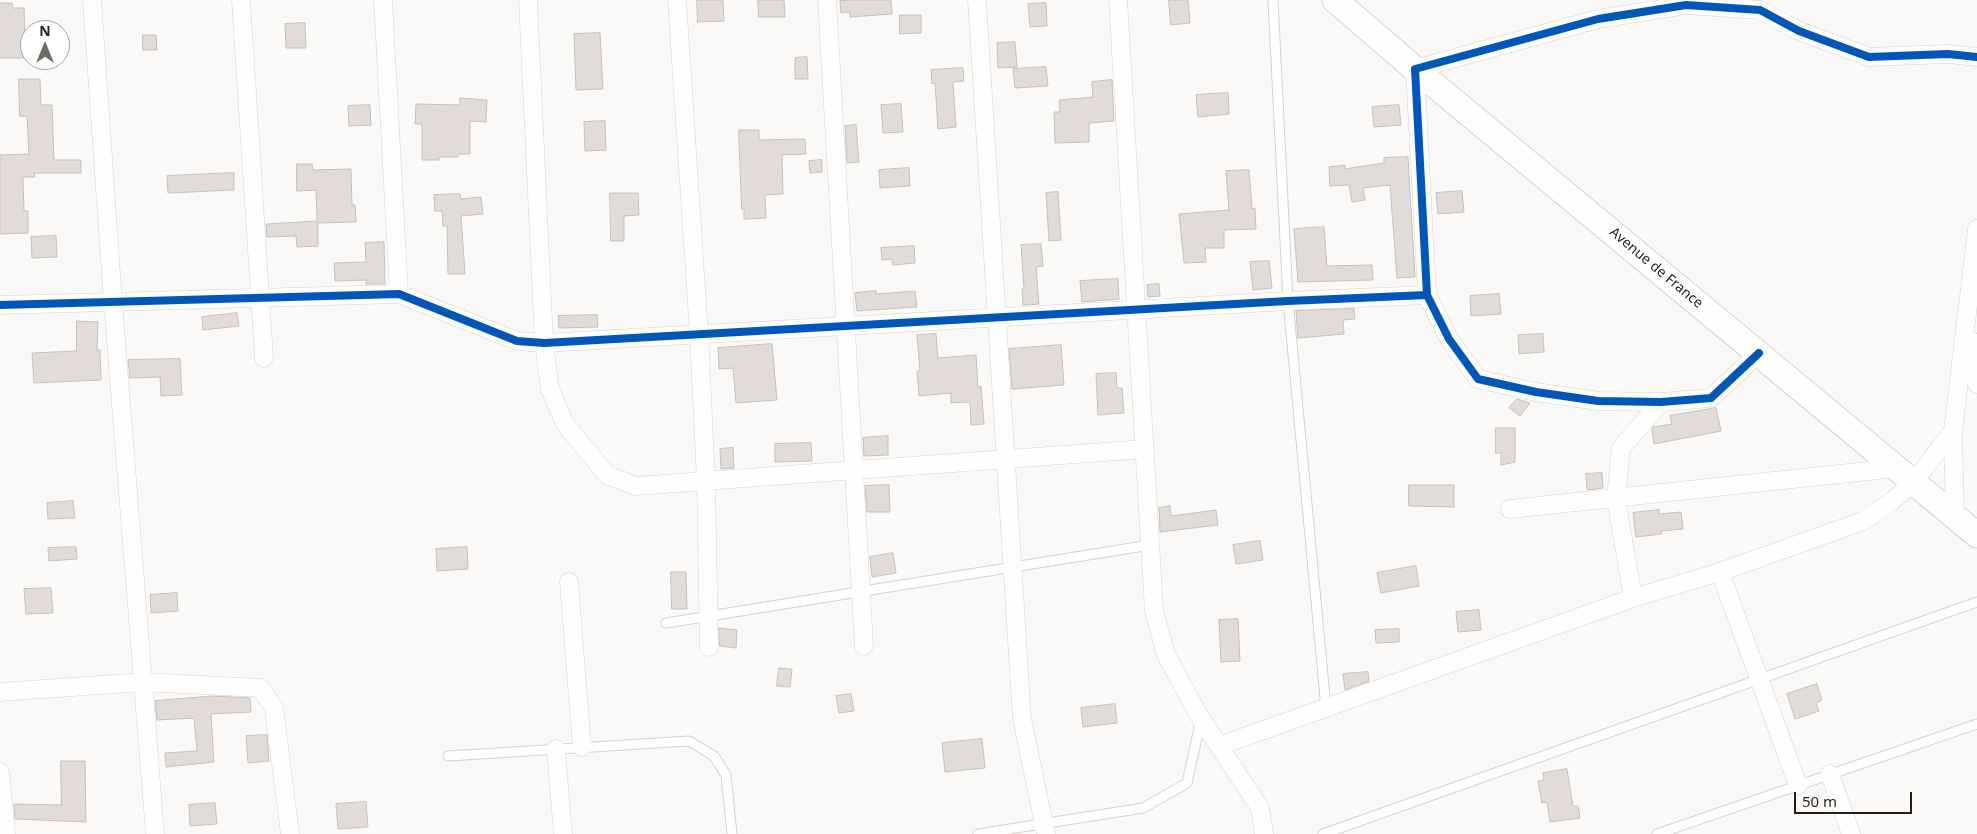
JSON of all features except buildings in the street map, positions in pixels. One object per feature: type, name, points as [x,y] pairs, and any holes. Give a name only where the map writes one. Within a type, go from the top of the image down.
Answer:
[{"type":"main road","name":"Avenue de France","points":[[1335,0],[1415,69],[1905,475],[1968,524]]},
{"type":"street","points":[[92,0],[113,302],[155,834]]},
{"type":"street","points":[[241,0],[264,358]]},
{"type":"street","points":[[383,0],[399,294]]},
{"type":"street","points":[[528,0],[544,343],[550,388],[566,424],[607,475],[636,486],[1145,449]]},
{"type":"street","points":[[677,0],[699,334],[706,481],[708,647]]},
{"type":"street","points":[[827,0],[864,646]]},
{"type":"street","points":[[976,0],[1022,719],[1045,829]]},
{"type":"street","points":[[1118,0],[1154,610],[1166,655],[1201,719],[1260,808],[1264,834]]},
{"type":"street","points":[[1758,353],[1711,398],[1661,402],[1589,399],[1536,392],[1478,379],[1449,339],[1428,295],[1415,69],[1598,19],[1686,3],[1760,10],[1799,31],[1869,57],[1948,54],[1977,57]]},
{"type":"street","points":[[1968,524],[1953,432],[1977,229]]},
{"type":"street","points":[[0,305],[399,294],[517,341],[544,343],[1288,301],[1428,295]]},
{"type":"street","points":[[1966,320],[1977,384]]},
{"type":"street","points":[[1633,598],[1616,498],[1621,448],[1661,402]]},
{"type":"street","points":[[1219,746],[1633,598],[1720,572],[1863,521],[1892,501],[1905,475],[1953,432]]},
{"type":"street","points":[[1510,509],[1616,498],[1905,475]]},
{"type":"street","points":[[1720,572],[1798,786]]},
{"type":"street","points":[[569,582],[582,748]]},
{"type":"street","points":[[0,692],[143,682],[260,688],[274,708],[290,834]]},
{"type":"street","points":[[556,749],[563,834]]},
{"type":"street","points":[[0,772],[6,834]]},
{"type":"street","points":[[1830,774],[1851,834]]},
{"type":"lane","points":[[1273,0],[1288,301],[1326,708]]},
{"type":"lane","points":[[666,623],[1150,545]]},
{"type":"lane","points":[[1324,834],[1977,602]]},
{"type":"lane","points":[[978,834],[1045,829],[1143,808],[1187,783],[1201,719]]},
{"type":"lane","points":[[1657,834],[1977,724]]},
{"type":"lane","points":[[448,756],[689,741],[714,756],[726,775],[732,834]]},
{"type":"cycle path","points":[[1759,353],[1711,398],[1661,402],[1598,401],[1536,392],[1478,379],[1449,339],[1427,295],[1415,69],[1598,19],[1686,5],[1760,10],[1799,31],[1869,57],[1948,54],[1977,57]]},
{"type":"cycle path","points":[[0,305],[399,294],[517,341],[544,343],[1288,301],[1427,295]]}]
